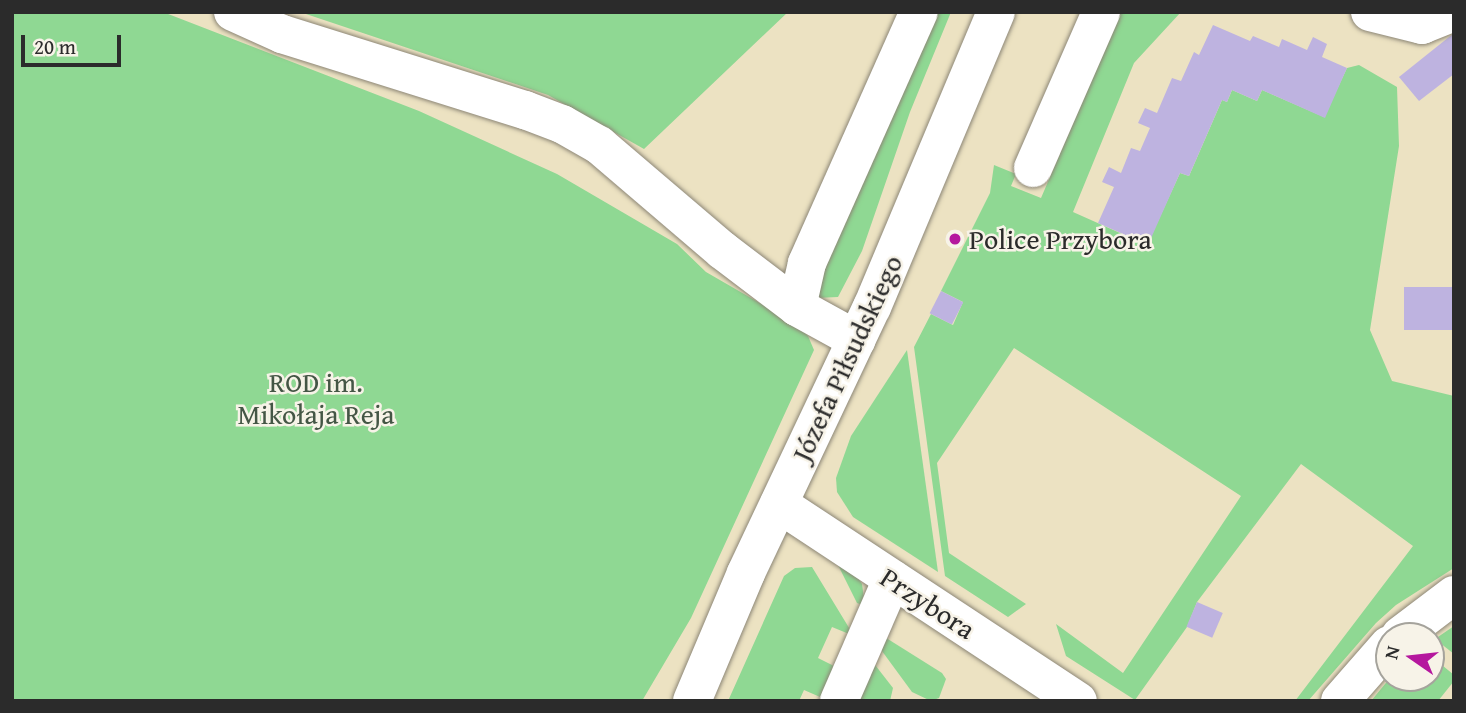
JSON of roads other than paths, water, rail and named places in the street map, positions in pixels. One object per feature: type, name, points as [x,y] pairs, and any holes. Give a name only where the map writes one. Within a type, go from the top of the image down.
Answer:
[{"type":"street","points":[[233,12],[282,34],[562,124],[599,145],[722,250],[797,307],[857,340]]},
{"type":"street","points":[[797,307],[807,263],[919,12]]},
{"type":"street","name":"Józefa Piłsudskiego","points":[[692,701],[779,504],[857,340],[996,12]]},
{"type":"street","points":[[1033,168],[1101,12]]},
{"type":"street","points":[[1370,12],[1422,25],[1454,12]]},
{"type":"street","name":"Przybora","points":[[779,504],[1078,701]]},
{"type":"street","points":[[839,701],[892,579]]},
{"type":"street","points":[[1418,622],[1454,595]]},
{"type":"street","points":[[1340,701],[1375,661]]},
{"type":"place","name":"Police Przybora","points":[[955,239]]},
{"type":"park label","name":"ROD im. Mikołaja Reja","points":[[316,398]]}]
